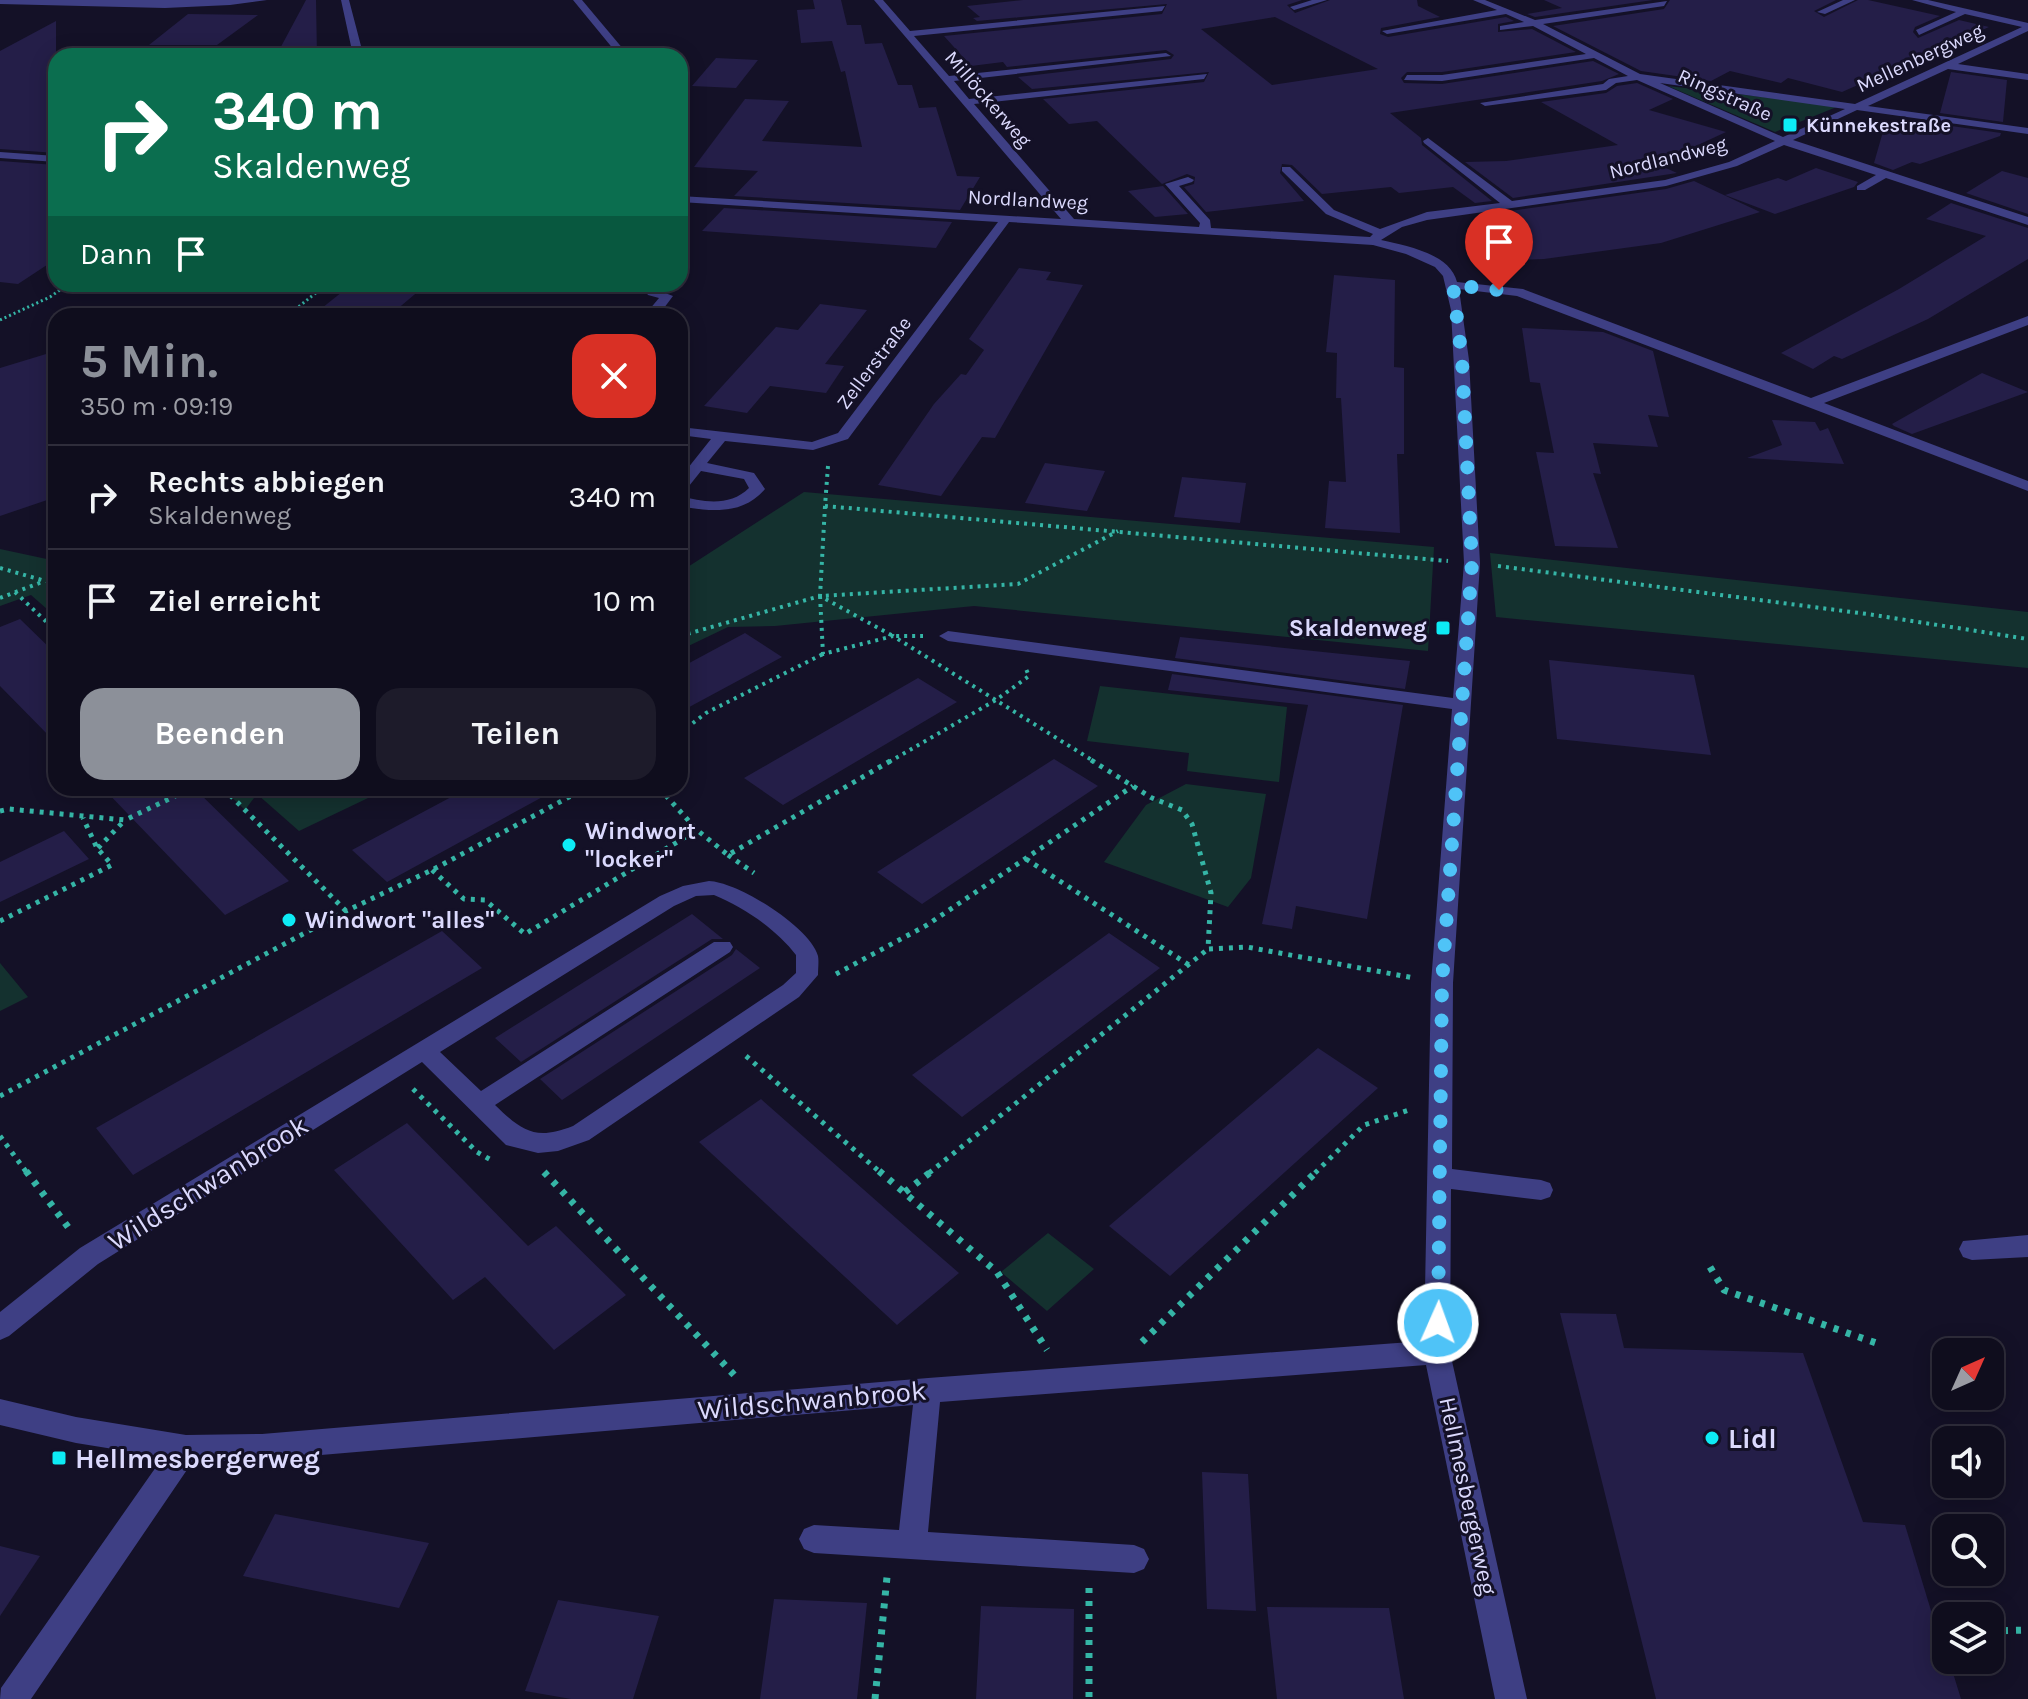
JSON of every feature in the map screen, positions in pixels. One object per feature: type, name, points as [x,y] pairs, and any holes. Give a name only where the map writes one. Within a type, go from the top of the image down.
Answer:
[{"type":"street","points":[[0,1],[138,7],[263,0]]},
{"type":"street","points":[[345,0],[355,48]]},
{"type":"street","points":[[577,0],[617,48]]},
{"type":"street","name":"Millöckerweg","points":[[878,0],[1070,222]]},
{"type":"street","points":[[1294,7],[1323,0]]},
{"type":"street","name":"Ringstraße","points":[[1477,0],[1533,23],[1638,77],[1784,141],[2028,221]]},
{"type":"street","points":[[1822,12],[1851,0]]},
{"type":"street","points":[[1916,0],[2028,27]]},
{"type":"street","points":[[1503,28],[1664,3]]},
{"type":"street","points":[[908,34],[1162,8]]},
{"type":"street","points":[[1387,31],[1507,11]]},
{"type":"street","points":[[1919,32],[1965,11]]},
{"type":"street","name":"Mellenbergweg","points":[[1784,141],[2028,27]]},
{"type":"street","points":[[1559,45],[1574,44]]},
{"type":"street","points":[[918,46],[934,45]]},
{"type":"street","points":[[1407,78],[1442,78],[1597,55]]},
{"type":"street","points":[[946,79],[1166,56]]},
{"type":"street","points":[[1944,65],[2028,77]]},
{"type":"street","points":[[966,102],[1204,76]]},
{"type":"street","points":[[1485,103],[1606,87],[1613,81],[1638,77],[2028,131]]},
{"type":"street","points":[[1428,141],[1510,205]]},
{"type":"street","name":"Nordlandweg","points":[[1377,237],[1403,222],[1427,216],[1666,183],[1733,164],[1784,141]]},
{"type":"street","points":[[0,155],[48,158]]},
{"type":"street","points":[[1286,169],[1330,212],[1377,237]]},
{"type":"street","points":[[1861,188],[1884,175]]},
{"type":"street","points":[[1188,180],[1171,184],[1206,223],[1204,231]]},
{"type":"street","name":"Nordlandweg","points":[[688,199],[1204,231],[1377,237],[1439,264],[1453,285]]},
{"type":"street","name":"Zellerstraße","points":[[688,432],[794,445],[829,442],[843,436],[1006,219]]},
{"type":"street","points":[[1453,285],[1519,292],[2028,486]]},
{"type":"street","name":"Hellmesbergerweg","points":[[1453,285],[1462,360],[1472,563],[1442,983],[1442,1178],[1437,1352],[1511,1699]]},
{"type":"street","points":[[652,292],[667,296],[657,308]]},
{"type":"street","points":[[1809,404],[2028,320]]},
{"type":"street","points":[[688,478],[721,436]]},
{"type":"street","points":[[688,502],[728,505],[748,498],[757,489],[749,476],[698,466]]},
{"type":"street","points":[[948,636],[1461,705]]},
{"type":"street","name":"Wildschwanbrook","points":[[0,1328],[89,1256],[689,890],[714,888],[735,894],[797,942],[807,956],[807,975]]},
{"type":"street","points":[[479,1104],[722,947]]},
{"type":"street","points":[[424,1050],[514,1138],[538,1143],[558,1142],[581,1133],[791,991],[807,975]]},
{"type":"street","points":[[1442,1178],[1541,1190]]},
{"type":"street","points":[[1972,1249],[2028,1246]]},
{"type":"street","name":"Wildschwanbrook","points":[[0,1412],[76,1430],[186,1448],[262,1447],[928,1390],[1437,1352]]},
{"type":"street","points":[[901,1544],[928,1390]]},
{"type":"street","points":[[12,1699],[186,1448]]},
{"type":"street","points":[[814,1539],[1134,1559]]},
{"type":"path","points":[[0,320],[57,292]]},
{"type":"path","points":[[297,308],[317,292]]},
{"type":"path","points":[[823,654],[820,596],[829,442]]},
{"type":"path","points":[[825,506],[1472,563],[1867,614],[2028,639]]},
{"type":"path","points":[[688,634],[820,596],[1018,584],[1118,531]]},
{"type":"path","points":[[0,568],[48,583]]},
{"type":"path","points":[[0,598],[42,582]]},
{"type":"path","points":[[15,592],[48,623]]},
{"type":"path","points":[[820,596],[893,636],[1133,786],[1182,810],[1192,824],[1211,893],[1208,949]]},
{"type":"path","points":[[688,727],[706,713],[823,654],[893,636]]},
{"type":"path","points":[[666,796],[697,830],[728,855],[996,700],[1029,676],[1018,645]]},
{"type":"path","points":[[807,975],[836,974],[927,925],[1133,786]]},
{"type":"path","points":[[97,848],[125,820],[175,796]]},
{"type":"path","points":[[231,796],[346,911]]},
{"type":"path","points":[[0,1096],[346,911],[432,870],[571,796]]},
{"type":"path","points":[[0,811],[50,812],[83,818],[125,820]]},
{"type":"path","points":[[0,921],[112,865],[97,848],[83,818]]},
{"type":"path","points":[[432,870],[464,899],[485,900],[525,934],[697,830]]},
{"type":"path","points":[[1026,859],[1189,965]]},
{"type":"path","points":[[905,1192],[1208,949],[1247,947],[1442,983]]},
{"type":"path","points":[[746,1056],[997,1272],[1047,1350]]},
{"type":"path","points":[[1108,1377],[1364,1125],[1441,1099]]},
{"type":"path","points":[[0,1136],[89,1256]]},
{"type":"path","points":[[538,1143],[542,1170],[736,1375],[735,1406]]},
{"type":"path","points":[[1710,1267],[1724,1290],[1882,1345]]},
{"type":"path","points":[[875,1699],[901,1544]]},
{"type":"path","points":[[1089,1556],[1089,1699]]},
{"type":"path","points":[[2004,1631],[2028,1630]]},
{"type":"green space","points":[[1668,86],[1839,106],[1775,132]]},
{"type":"green space","points":[[804,492],[1434,547],[1428,651],[974,606],[775,626],[728,627],[688,646],[688,567]]},
{"type":"green space","points":[[0,549],[48,559],[48,610],[31,595],[0,606]]},
{"type":"green space","points":[[1490,553],[2028,612],[2028,668],[1496,617]]},
{"type":"green space","points":[[1100,686],[1287,707],[1279,782],[1187,771],[1189,753],[1087,741]]},
{"type":"green space","points":[[1186,784],[1266,794],[1251,878],[1228,907],[1104,862],[1146,805]]},
{"type":"green space","points":[[230,796],[256,796],[245,810]]},
{"type":"green space","points":[[259,796],[372,796],[299,831]]},
{"type":"green space","points":[[0,963],[28,997],[0,1011]]},
{"type":"green space","points":[[1048,1233],[1094,1269],[1047,1311],[1001,1272]]},
{"type":"building","points":[[306,0],[316,0],[317,48],[280,48]]},
{"type":"building","points":[[813,0],[841,0],[847,25],[861,25],[865,44],[882,43],[898,85],[912,85],[919,108],[936,107],[957,176],[980,177],[960,210],[734,196],[758,171],[694,167],[745,99],[789,101],[762,141],[862,147],[845,71],[841,72],[832,41],[801,43],[797,10],[815,9]]},
{"type":"building","points":[[1023,0],[1302,0],[1287,5],[1295,13],[1330,0],[1417,0],[1418,6],[1440,17],[1381,28],[1380,34],[1388,37],[1506,17],[1514,21],[1498,24],[1498,32],[1532,29],[1576,52],[1442,72],[1407,72],[1401,78],[1404,83],[1442,84],[1593,61],[1619,74],[1602,81],[1390,113],[1421,138],[1422,145],[1492,201],[1475,203],[1453,187],[1399,193],[1391,187],[1322,194],[1292,165],[1282,164],[1280,173],[1304,201],[1206,212],[1184,187],[1194,184],[1195,177],[1187,174],[1162,184],[1097,121],[1069,124],[1043,99],[1204,82],[1209,72],[1032,89],[1018,77],[1171,59],[1174,55],[1166,50],[1007,67],[1003,62],[971,66],[944,36],[1162,14],[1167,4],[977,21],[973,18],[980,17],[967,6]],"holes":[[[1275,17],[1378,69],[1272,85],[1201,29]]]},
{"type":"building","points":[[1544,0],[1653,0],[1535,17],[1527,14],[1562,8]]},
{"type":"building","points":[[1670,0],[1836,0],[1814,11],[1824,17],[1858,0],[1868,0],[1940,16],[1915,27],[1913,32],[1918,38],[1959,20],[1989,27],[1842,92],[1788,78],[1781,83],[1730,71],[1711,81],[1641,71],[1553,26],[1664,9]]},
{"type":"building","points":[[188,14],[258,15],[217,45],[149,45]]},
{"type":"building","points":[[56,21],[56,48],[48,48],[48,152],[0,149],[0,51]]},
{"type":"building","points":[[716,58],[758,60],[736,88],[692,86]]},
{"type":"building","points":[[1951,72],[2007,80],[2003,122],[1940,113]]},
{"type":"building","points":[[1637,83],[1673,99],[1649,110],[1726,132],[1657,164],[1677,173],[1513,198],[1465,162],[1506,161],[1618,145],[1541,102],[1606,93],[1617,86]]},
{"type":"building","points":[[1886,121],[2001,133],[2000,136],[1920,164],[1912,162],[1893,170],[1874,163]]},
{"type":"building","points":[[0,161],[48,164],[48,264],[18,284],[0,282]]},
{"type":"building","points":[[1816,168],[1858,182],[1854,187],[1775,214],[1725,195],[1778,178],[1786,181]]},
{"type":"building","points":[[2002,171],[2028,178],[2028,214],[1966,193]]},
{"type":"building","points":[[1694,181],[1760,212],[1661,243],[1544,259],[1490,261],[1500,252],[1474,246],[1499,221],[1489,214],[1666,189]]},
{"type":"building","points":[[1163,186],[1188,214],[1155,217],[1128,191]]},
{"type":"building","points":[[1951,203],[2028,228],[2028,259],[1928,319],[1842,359],[1834,356],[1813,369],[1781,353],[1899,289],[1986,236],[1926,219]]},
{"type":"building","points":[[724,208],[952,222],[936,248],[702,231]]},
{"type":"building","points":[[1019,268],[1051,272],[1046,280],[1083,285],[995,438],[982,437],[941,496],[878,485],[934,404],[961,374],[966,375],[984,350],[969,339]]},
{"type":"building","points":[[1334,275],[1395,280],[1394,367],[1404,368],[1404,454],[1397,454],[1400,533],[1325,528],[1329,481],[1346,482],[1341,398],[1336,398],[1337,353],[1326,352]]},
{"type":"building","points":[[342,292],[418,292],[398,308],[322,308]]},
{"type":"building","points":[[820,304],[867,310],[825,364],[844,366],[826,393],[770,386],[747,413],[704,406],[776,327],[798,330]]},
{"type":"building","points":[[1522,328],[1603,332],[1653,351],[1669,417],[1648,415],[1658,447],[1593,443],[1601,474],[1593,473],[1618,548],[1555,546],[1536,452],[1554,453],[1540,383],[1530,382]]},
{"type":"building","points":[[48,353],[48,500],[0,516],[0,368]]},
{"type":"building","points":[[1982,373],[2028,392],[1912,434],[1892,424]]},
{"type":"building","points":[[1772,420],[1815,422],[1820,431],[1828,428],[1844,464],[1747,458],[1782,445]]},
{"type":"building","points":[[1045,463],[1105,471],[1087,511],[1025,503]]},
{"type":"building","points":[[1182,477],[1246,483],[1240,523],[1174,517]]},
{"type":"building","points":[[20,619],[48,646],[48,735],[0,686],[0,627]]},
{"type":"building","points":[[745,633],[782,657],[688,708],[688,664]]},
{"type":"building","points":[[1180,637],[1410,661],[1405,689],[1175,658]]},
{"type":"building","points":[[1549,660],[1694,675],[1711,755],[1557,739]]},
{"type":"building","points":[[1172,674],[1403,705],[1367,919],[1296,906],[1292,929],[1262,924],[1308,705],[1168,690]]},
{"type":"building","points":[[918,678],[957,702],[783,805],[744,778]]},
{"type":"building","points":[[1054,759],[1098,786],[922,904],[877,872]]},
{"type":"building","points":[[111,796],[202,796],[289,881],[225,915]]},
{"type":"building","points":[[453,796],[544,796],[387,882],[352,850]]},
{"type":"building","points":[[64,831],[89,859],[0,902],[0,862]]},
{"type":"building","points":[[692,914],[723,939],[712,939],[521,1062],[495,1038]]},
{"type":"building","points":[[442,931],[482,968],[133,1175],[96,1128]]},
{"type":"building","points":[[1109,933],[1160,968],[962,1117],[912,1075]]},
{"type":"building","points":[[736,949],[760,968],[562,1100],[540,1079],[732,955]]},
{"type":"building","points":[[1318,1048],[1378,1088],[1170,1276],[1109,1226]]},
{"type":"building","points":[[761,1099],[959,1273],[897,1325],[699,1142]]},
{"type":"building","points":[[407,1123],[528,1246],[556,1226],[626,1295],[554,1350],[485,1277],[453,1300],[334,1170]]},
{"type":"building","name":"Lidl","points":[[1560,1313],[1616,1314],[1624,1348],[1803,1353],[1863,1522],[1905,1525],[1932,1614],[1932,1674],[1953,1674],[1961,1699],[1656,1699]]},
{"type":"building","points":[[1202,1472],[1248,1474],[1256,1611],[1207,1609]]},
{"type":"building","points":[[275,1514],[429,1543],[399,1608],[243,1576]]},
{"type":"building","points":[[0,1546],[40,1556],[0,1616]]},
{"type":"building","points":[[774,1599],[867,1603],[857,1699],[760,1699]]},
{"type":"building","points":[[558,1600],[659,1616],[633,1699],[571,1699],[525,1691]]},
{"type":"building","points":[[981,1606],[1074,1609],[1073,1699],[976,1699]]},
{"type":"building","points":[[1267,1607],[1389,1608],[1404,1699],[1277,1699]]},
{"type":"place","name":"Künnekestraße","points":[[1790,125]]},
{"type":"place","name":"Skaldenweg","points":[[1443,628]]},
{"type":"place","name":"Windwort \"locker\"","points":[[569,845]]},
{"type":"place","name":"Windwort \"alles\"","points":[[289,920]]},
{"type":"place","name":"Lidl","points":[[1712,1438]]},
{"type":"place","name":"Hellmesbergerweg","points":[[59,1458]]},
{"type":"route","points":[[1438,1323],[1442,983],[1472,563],[1462,360],[1453,285],[1499,290]]}]
